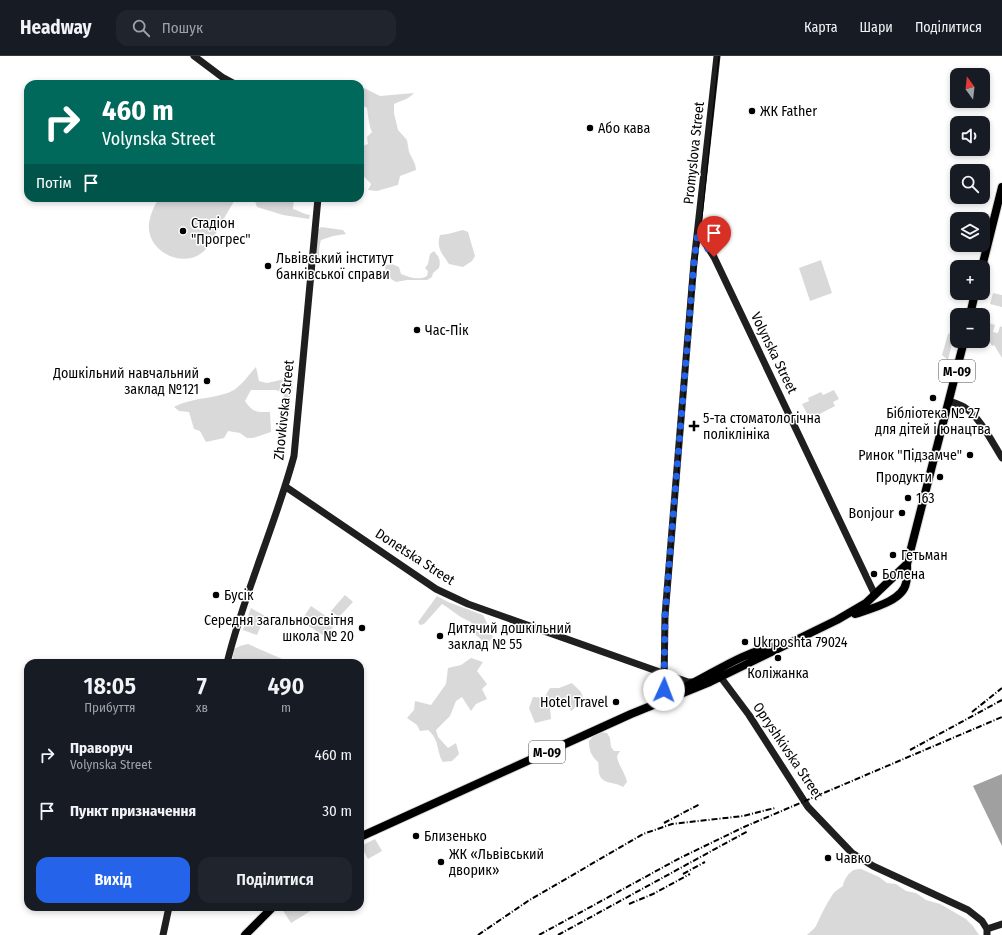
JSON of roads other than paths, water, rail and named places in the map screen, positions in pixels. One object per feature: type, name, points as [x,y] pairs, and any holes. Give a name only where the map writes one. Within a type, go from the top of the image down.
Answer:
[{"type":"main road","points":[[984,260],[1002,186]]},
{"type":"main road","name":"М-09","points":[[837,620],[885,604],[896,597],[906,584],[907,564],[962,348]]},
{"type":"main road","name":"М-09","points":[[364,835],[657,702],[720,678],[837,620],[866,603],[907,564]]},
{"type":"main road","points":[[891,579],[897,575],[901,576],[906,584]]},
{"type":"main road","points":[[875,595],[878,600],[885,604]]},
{"type":"main road","points":[[657,702],[760,649],[787,644]]},
{"type":"main road","points":[[245,935],[269,911]]},
{"type":"street","points":[[194,56],[228,80]]},
{"type":"street","name":"Promyslova Street","points":[[657,702],[664,690],[665,616],[694,262],[717,56]]},
{"type":"street","name":"Zhovkivska Street","points":[[228,659],[234,634],[286,487],[294,456],[318,202]]},
{"type":"street","name":"Volynska Street","points":[[698,232],[714,257],[875,595]]},
{"type":"street","points":[[949,401],[966,408],[975,417],[1002,458]]},
{"type":"street","name":"Donetska Street","points":[[286,487],[436,589],[468,604],[690,683],[701,679]]},
{"type":"street","points":[[701,679],[718,676],[720,678]]},
{"type":"street","name":"Opryshkivska Street","points":[[720,678],[749,715],[808,807],[852,853],[873,866],[968,910],[982,921],[987,932]]},
{"type":"street","points":[[163,935],[168,911]]},
{"type":"street","points":[[987,932],[1002,924]]},
{"type":"tram line","points":[[364,838],[651,707],[657,704],[662,698],[666,681],[666,618],[695,273],[719,56]]},
{"type":"tram line","points":[[248,935],[272,911]]},
{"type":"railway","points":[[972,712],[1002,688]]},
{"type":"railway","points":[[910,750],[1002,700]]},
{"type":"railway","points":[[539,935],[680,858],[744,827],[1002,717]]},
{"type":"railway","points":[[664,823],[700,804]]},
{"type":"railway","points":[[478,935],[528,901],[643,834],[672,824],[743,816],[775,808]]},
{"type":"railway","points":[[558,935],[748,831]]},
{"type":"railway","points":[[683,874],[705,862]]},
{"type":"railway","points":[[629,904],[653,894],[690,874]]},
{"type":"place","name":"ЖК Father","points":[[752,111]]},
{"type":"place","name":"Або кава","points":[[590,128]]},
{"type":"place","name":"Стадіон \"Прогрес\"","points":[[183,231]]},
{"type":"place","name":"Львівський інститут банківської справи","points":[[268,266]]},
{"type":"place","name":"Час-Пік","points":[[417,330]]},
{"type":"place","name":"Дошкільний навчальний заклад №121","points":[[207,381]]},
{"type":"place","name":"Бібліотека № 27 для дітей і юнацтва","points":[[933,398]]},
{"type":"place","name":"5-та стоматологічна поліклініка","points":[[694,426]]},
{"type":"place","name":"Ринок \"Підзамче\"","points":[[970,455]]},
{"type":"place","name":"Продукти","points":[[940,477]]},
{"type":"place","name":"163","points":[[908,498]]},
{"type":"place","name":"Bonjour","points":[[902,513]]},
{"type":"place","name":"Гетьман","points":[[893,555]]},
{"type":"place","name":"Болена","points":[[874,574]]},
{"type":"place","name":"Бусік","points":[[216,595]]},
{"type":"place","name":"Середня загальноосвітня школа № 20","points":[[362,628]]},
{"type":"place","name":"Дитячий дошкільний заклад № 55","points":[[440,636]]},
{"type":"place","name":"Ukrposhta 79024","points":[[745,642]]},
{"type":"place","name":"Коліжанка","points":[[778,658]]},
{"type":"place","name":"Hotel Travel","points":[[616,702]]},
{"type":"place","name":"Близенько","points":[[416,836]]},
{"type":"place","name":"Чавко","points":[[828,858]]},
{"type":"place","name":"ЖК «Львівський дворик»","points":[[441,862]]}]
